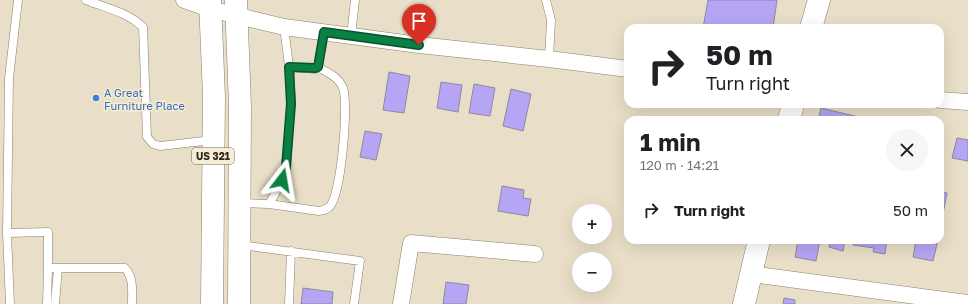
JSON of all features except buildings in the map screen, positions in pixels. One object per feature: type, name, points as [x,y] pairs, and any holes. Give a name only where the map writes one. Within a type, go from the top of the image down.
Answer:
[{"type":"main road","points":[[812,24],[819,0]]},
{"type":"main road","name":"US 321","points":[[210,4],[214,97],[212,304]]},
{"type":"main road","name":"US 321","points":[[236,8],[240,106],[239,304]]},
{"type":"main road","points":[[744,304],[758,244]]},
{"type":"street","points":[[184,0],[236,8],[284,27],[419,45],[624,68]]},
{"type":"street","points":[[944,100],[968,102]]},
{"type":"street","points":[[401,304],[411,243],[535,254]]},
{"type":"street","points":[[751,274],[968,303]]},
{"type":"lane","points":[[10,304],[7,234],[9,78],[18,0]]},
{"type":"lane","points":[[86,0],[120,12],[135,20],[143,27],[147,137],[153,144],[160,146],[213,140]]},
{"type":"lane","points":[[351,36],[355,0]]},
{"type":"lane","points":[[546,0],[551,20],[549,59]]},
{"type":"lane","points":[[269,204],[279,187],[286,167],[291,104],[289,67],[284,27]]},
{"type":"lane","points":[[318,67],[324,32]]},
{"type":"lane","points":[[239,203],[269,204],[319,211],[326,210],[331,206],[339,178],[346,116],[346,96],[338,79],[318,67],[289,67]]},
{"type":"lane","points":[[7,234],[48,232],[48,304]]},
{"type":"lane","points":[[239,244],[360,261],[354,304]]},
{"type":"lane","points":[[289,304],[291,251]]},
{"type":"lane","points":[[48,268],[125,268],[130,273],[131,278],[132,304]]},
{"type":"lane","points":[[55,304],[58,268]]},
{"type":"place","name":"A Great Furniture Place","points":[[96,98]]},
{"type":"route","points":[[282,180],[286,167],[291,104],[289,67],[318,67],[324,32],[419,45]]}]
